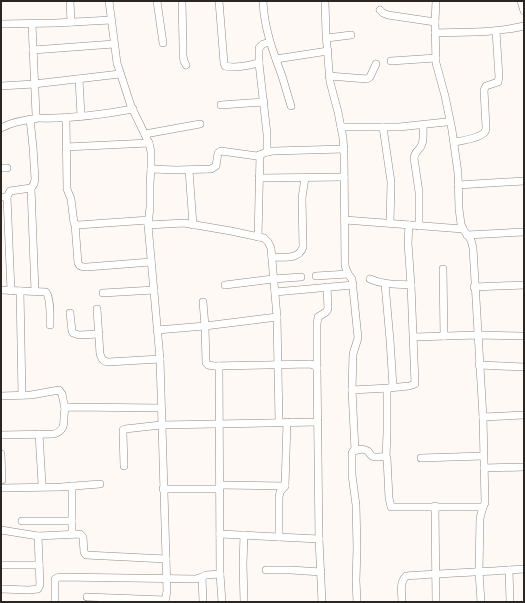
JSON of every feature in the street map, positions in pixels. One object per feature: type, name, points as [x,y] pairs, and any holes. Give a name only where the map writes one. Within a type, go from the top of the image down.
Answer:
[{"type":"street","points":[[70,1],[71,22]]},
{"type":"street","points":[[87,597],[165,601],[167,591],[160,359],[148,223],[150,207],[151,152],[149,143],[132,109],[120,74],[114,44],[109,1]]},
{"type":"street","points":[[157,1],[163,43]]},
{"type":"street","points":[[182,1],[184,45],[182,56],[186,65]]},
{"type":"street","points":[[219,1],[224,63],[230,68],[259,63]]},
{"type":"street","points":[[263,1],[270,42],[291,106]]},
{"type":"street","points":[[325,1],[329,76],[338,112],[344,149],[345,266],[352,279],[358,338],[354,354],[352,390],[355,450],[352,453],[352,475],[356,505],[357,602]]},
{"type":"street","points":[[436,1],[436,62],[445,96],[454,142],[458,172],[460,224],[471,240],[473,248],[474,287],[483,417],[485,503],[480,518],[479,572],[481,602]]},
{"type":"street","points":[[521,1],[524,11]]},
{"type":"street","points":[[380,10],[382,13],[388,15],[435,22]]},
{"type":"street","points":[[1,24],[111,20]]},
{"type":"street","points":[[32,24],[36,115],[34,119],[35,179],[31,188],[35,291]]},
{"type":"street","points":[[435,33],[485,32],[524,26]]},
{"type":"street","points":[[454,142],[477,137],[486,132],[484,90],[486,86],[498,82],[499,77],[496,31]]},
{"type":"street","points":[[327,38],[351,35]]},
{"type":"street","points":[[267,152],[267,134],[259,63],[259,48],[263,44],[270,42]]},
{"type":"street","points":[[33,50],[114,44]]},
{"type":"street","points":[[276,59],[328,51]]},
{"type":"street","points":[[391,61],[436,58]]},
{"type":"street","points":[[329,76],[367,79],[370,77],[376,64]]},
{"type":"street","points":[[1,86],[34,84],[120,74]]},
{"type":"street","points":[[79,79],[81,116]]},
{"type":"street","points":[[221,105],[264,102]]},
{"type":"street","points":[[1,128],[16,121],[66,118],[132,109]]},
{"type":"street","points":[[66,118],[67,189],[71,199],[75,224],[78,263],[82,267],[87,267],[151,262]]},
{"type":"street","points":[[341,127],[399,127],[446,122]]},
{"type":"street","points":[[145,134],[200,124]]},
{"type":"street","points":[[419,226],[419,192],[414,158],[415,153],[422,146],[423,125]]},
{"type":"street","points":[[383,126],[391,182],[390,223]]},
{"type":"street","points":[[66,147],[149,143]]},
{"type":"street","points":[[151,169],[189,170],[214,168],[216,166],[218,153],[221,151],[250,156],[260,155],[267,152],[289,150],[344,149]]},
{"type":"street","points":[[258,237],[260,155]]},
{"type":"street","points":[[189,170],[193,225]]},
{"type":"street","points":[[259,178],[344,177]]},
{"type":"street","points":[[272,257],[294,256],[299,255],[302,252],[304,247],[302,198],[305,178]]},
{"type":"street","points":[[458,185],[524,181]]},
{"type":"street","points":[[11,290],[4,197],[10,191],[31,188]]},
{"type":"street","points":[[345,220],[390,223],[465,232],[524,232]]},
{"type":"street","points":[[75,224],[184,223],[264,238],[271,248],[274,279],[277,317],[279,422]]},
{"type":"street","points":[[352,390],[391,388],[415,384],[414,337],[408,243],[409,225]]},
{"type":"street","points":[[443,268],[444,336]]},
{"type":"street","points":[[316,276],[348,274]]},
{"type":"street","points":[[225,285],[301,277]]},
{"type":"street","points":[[370,279],[385,284],[411,285]]},
{"type":"street","points":[[385,284],[390,340],[391,388],[387,390],[386,457],[391,506],[483,507]]},
{"type":"street","points":[[275,292],[353,285]]},
{"type":"street","points":[[474,287],[524,285]]},
{"type":"street","points":[[322,602],[319,539],[317,324],[318,317],[328,309],[327,287]]},
{"type":"street","points":[[1,290],[46,292],[49,298],[50,325]]},
{"type":"street","points":[[103,293],[154,290]]},
{"type":"street","points":[[20,291],[22,395]]},
{"type":"street","points":[[203,302],[206,363],[208,365],[310,364],[317,368]]},
{"type":"street","points":[[97,308],[100,354],[104,362],[160,359]]},
{"type":"street","points":[[70,313],[73,333],[79,335],[99,334]]},
{"type":"street","points":[[157,330],[277,317]]},
{"type":"street","points":[[414,337],[478,334],[524,336]]},
{"type":"street","points":[[479,365],[524,367]]},
{"type":"street","points":[[219,366],[220,574],[222,602]]},
{"type":"street","points":[[1,396],[32,395],[59,390],[62,394],[65,410],[64,424],[60,432],[54,434],[1,435]]},
{"type":"street","points":[[65,410],[68,407],[161,408]]},
{"type":"street","points":[[483,417],[524,415]]},
{"type":"street","points":[[279,537],[279,497],[280,492],[285,486],[287,422]]},
{"type":"street","points":[[124,466],[123,430],[128,428],[161,425],[318,422]]},
{"type":"street","points":[[39,434],[42,484]]},
{"type":"street","points":[[355,450],[366,450],[373,457],[386,457]]},
{"type":"street","points":[[1,454],[2,480]]},
{"type":"street","points":[[421,458],[483,456]]},
{"type":"street","points":[[484,468],[524,467]]},
{"type":"street","points":[[1,488],[100,484]]},
{"type":"street","points":[[72,486],[72,534]]},
{"type":"street","points":[[163,489],[285,486]]},
{"type":"street","points":[[435,506],[436,602]]},
{"type":"street","points":[[22,521],[72,521]]},
{"type":"street","points":[[1,530],[38,536],[80,534],[83,537],[84,552],[86,555],[166,558]]},
{"type":"street","points":[[220,534],[319,539]]},
{"type":"street","points":[[244,535],[244,602]]},
{"type":"street","points":[[1,589],[38,589],[40,585],[38,536]]},
{"type":"street","points":[[1,565],[39,565]]},
{"type":"street","points":[[266,570],[321,572]]},
{"type":"street","points":[[509,570],[510,602]]},
{"type":"street","points":[[402,602],[401,584],[406,576],[524,570]]},
{"type":"street","points":[[56,602],[55,579],[59,577],[196,579],[202,578],[206,575],[220,574]]},
{"type":"street","points":[[202,578],[203,602]]}]
